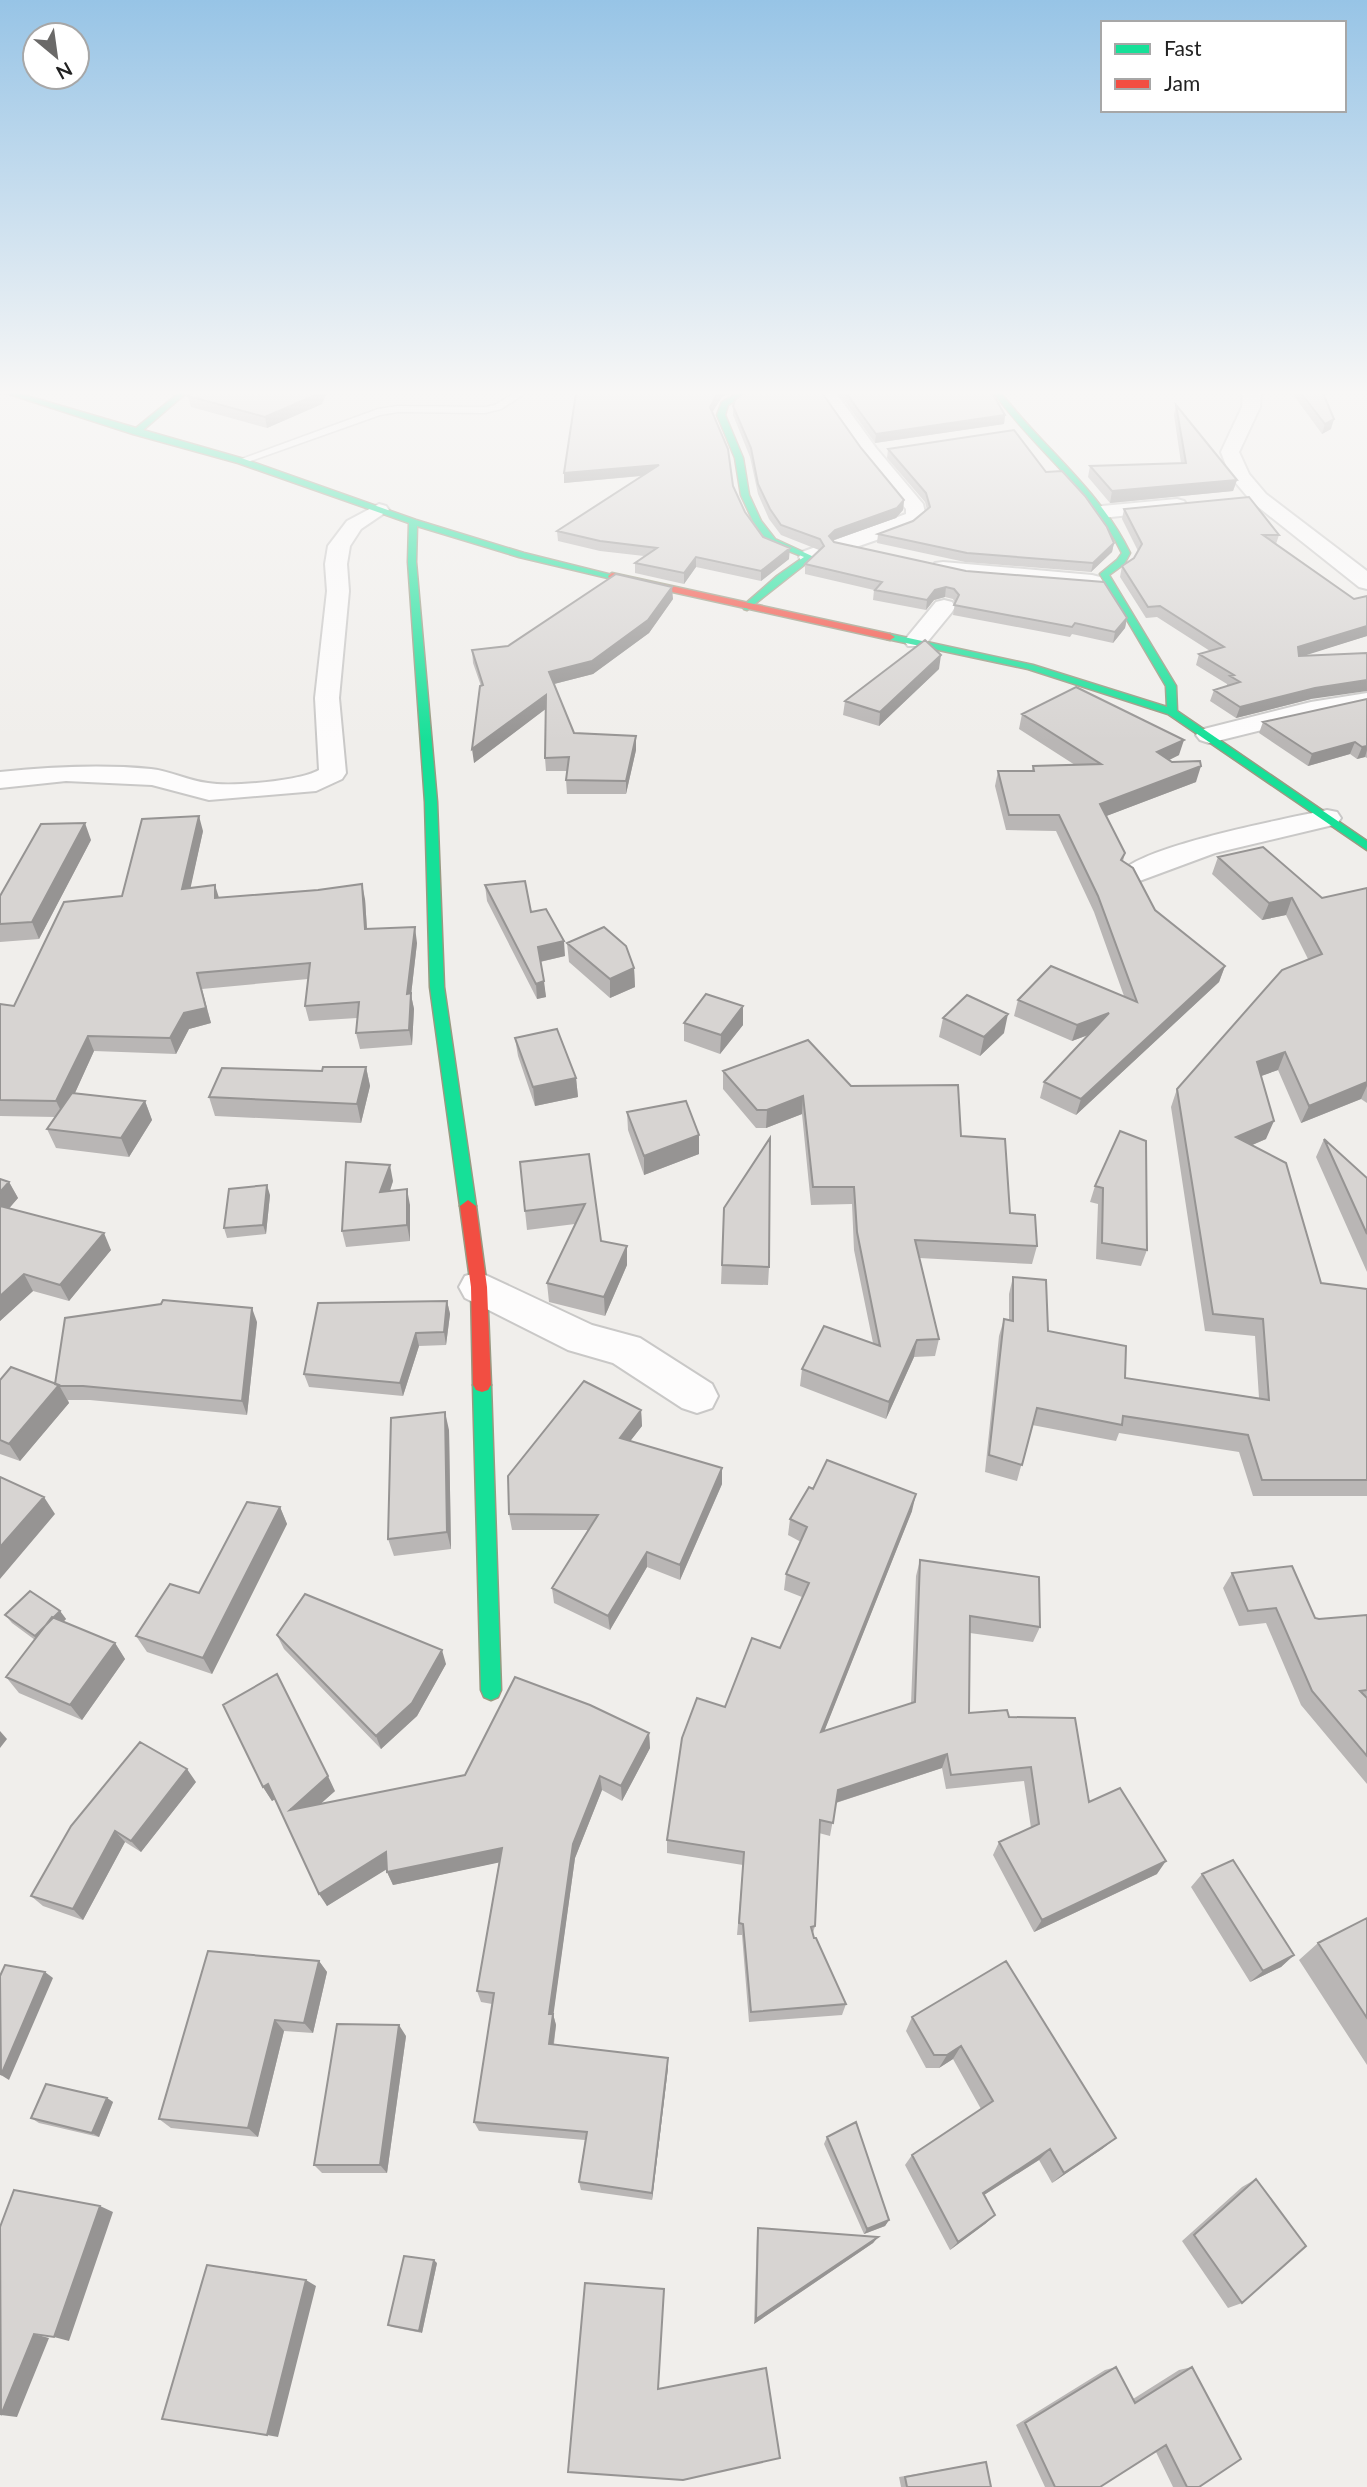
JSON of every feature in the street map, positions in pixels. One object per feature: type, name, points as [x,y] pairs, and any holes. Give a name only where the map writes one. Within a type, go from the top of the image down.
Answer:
[{"type":"street","points":[[751,509],[757,522],[772,541],[810,557]]},
{"type":"street","points":[[747,607],[780,578],[810,557],[904,524],[916,517],[916,509]]},
{"type":"street","points":[[1099,509],[1122,539],[1126,553],[1121,562],[1104,574],[1171,686],[1172,712]]},
{"type":"street","points":[[1102,512],[1132,509]]},
{"type":"street","points":[[1273,509],[1367,582]]},
{"type":"street","points":[[0,780],[66,773],[153,777],[209,792],[292,787],[316,783],[333,773],[327,698],[338,591],[339,546],[354,525],[379,510],[522,555],[747,607],[1030,667],[1172,712],[1367,846]]},
{"type":"street","points":[[413,522],[412,562],[431,802],[437,987],[479,1287],[491,1690]]},
{"type":"street","points":[[844,545],[884,555]]},
{"type":"street","points":[[925,564],[965,572],[1108,583]]},
{"type":"street","points":[[916,641],[944,607]]},
{"type":"street","points":[[1209,735],[1311,710],[1367,700]]},
{"type":"street","points":[[1134,874],[1166,858],[1201,847],[1326,818]]},
{"type":"street","points":[[479,1287],[582,1339],[625,1350],[697,1396]]},
{"type":"building","points":[[591,509],[744,509],[763,537],[790,548],[761,571],[696,557],[684,573],[635,563],[657,548],[600,541],[557,531]]},
{"type":"building","points":[[770,509],[894,509],[835,530],[829,536],[834,542],[966,571],[1104,582],[1127,618],[1115,632],[1075,623],[1072,627],[954,605],[959,595],[954,589],[946,587],[935,590],[927,600],[875,590],[882,582],[805,564],[824,546],[820,539],[781,525]]},
{"type":"building","points":[[927,509],[1094,509],[1114,543],[1093,563],[967,553],[878,534],[913,521]]},
{"type":"building","points":[[1124,509],[1259,509],[1279,535],[1263,535],[1354,599],[1367,596],[1367,626],[1298,647],[1299,656],[1367,653],[1367,680],[1315,688],[1240,707],[1214,690],[1240,682],[1230,676],[1234,675],[1199,654],[1224,647],[1160,606],[1148,607],[1122,566],[1134,558],[1142,544]]},
{"type":"building","points":[[616,574],[672,587],[648,620],[592,661],[549,672],[574,733],[636,736],[626,781],[566,780],[569,757],[545,758],[546,695],[472,749],[480,686],[483,685],[472,650],[508,646]]},
{"type":"building","points":[[925,640],[941,655],[880,712],[845,701]]},
{"type":"building","points":[[1076,687],[1184,740],[1157,752],[1172,762],[1200,761],[1201,766],[1100,804],[1125,853],[1121,860],[1133,868],[1155,910],[1225,966],[1081,1099],[1044,1082],[1109,1013],[1077,1025],[1018,1000],[1051,966],[1137,1002],[1098,896],[1059,815],[1009,815],[998,771],[1034,771],[1033,766],[1101,764],[1022,714]]},
{"type":"building","points":[[1367,699],[1367,746],[1362,747],[1355,742],[1312,754],[1263,722]]},
{"type":"building","points":[[199,816],[182,889],[215,885],[215,898],[362,884],[365,929],[415,927],[407,994],[411,993],[409,1030],[356,1033],[359,1002],[305,1006],[310,963],[197,973],[206,1008],[184,1013],[170,1038],[88,1036],[56,1101],[0,1100],[0,1004],[14,1006],[64,902],[122,896],[142,819]]},
{"type":"building","points":[[85,823],[32,922],[0,924],[0,896],[41,824]]},
{"type":"building","points":[[1263,847],[1322,898],[1367,888],[1367,1082],[1309,1106],[1285,1052],[1257,1062],[1274,1121],[1236,1137],[1286,1163],[1321,1283],[1367,1289],[1367,1480],[1262,1480],[1248,1435],[1123,1416],[1122,1425],[1037,1408],[1022,1465],[989,1455],[1004,1319],[1013,1321],[1013,1277],[1046,1280],[1048,1331],[1126,1346],[1125,1378],[1269,1400],[1263,1319],[1213,1314],[1177,1089],[1282,970],[1322,954],[1292,898],[1269,903],[1218,857]]},
{"type":"building","points":[[525,881],[531,912],[546,909],[564,941],[538,947],[544,981],[536,984],[485,885]]},
{"type":"building","points":[[604,927],[626,946],[634,968],[610,979],[567,943]]},
{"type":"building","points":[[706,994],[743,1006],[721,1035],[684,1023]]},
{"type":"building","points":[[967,995],[1008,1014],[984,1037],[943,1018]]},
{"type":"building","points":[[557,1029],[576,1078],[533,1087],[515,1038]]},
{"type":"building","points":[[808,1040],[851,1086],[958,1085],[961,1136],[1005,1139],[1010,1213],[1035,1215],[1037,1246],[915,1240],[939,1339],[917,1340],[889,1402],[802,1369],[824,1326],[880,1346],[857,1232],[854,1187],[813,1187],[803,1096],[767,1110],[757,1110],[723,1071]]},
{"type":"building","points":[[323,1067],[366,1067],[357,1104],[209,1097],[222,1068],[322,1071]]},
{"type":"building","points":[[72,1093],[145,1101],[121,1138],[47,1129]]},
{"type":"building","points":[[686,1101],[699,1135],[644,1156],[627,1112]]},
{"type":"building","points":[[1120,1131],[1146,1141],[1147,1250],[1102,1243],[1103,1188],[1095,1186]]},
{"type":"building","points":[[770,1138],[769,1267],[722,1265],[724,1208]]},
{"type":"building","points":[[1324,1139],[1367,1178],[1367,1234]]},
{"type":"building","points":[[589,1154],[601,1241],[627,1246],[604,1297],[547,1283],[585,1204],[525,1211],[520,1162]]},
{"type":"building","points":[[346,1162],[390,1165],[380,1192],[407,1189],[407,1225],[342,1231]]},
{"type":"building","points":[[0,1179],[9,1182],[0,1192]]},
{"type":"building","points":[[267,1185],[263,1225],[224,1228],[229,1189]]},
{"type":"building","points":[[0,1206],[104,1233],[60,1285],[24,1274],[0,1296]]},
{"type":"building","points":[[163,1300],[252,1308],[242,1401],[55,1384],[65,1318],[161,1304]]},
{"type":"building","points":[[447,1301],[444,1332],[416,1333],[400,1383],[304,1374],[318,1303]]},
{"type":"building","points":[[11,1367],[59,1385],[9,1444],[0,1440],[0,1380]]},
{"type":"building","points":[[584,1381],[641,1410],[620,1438],[722,1468],[680,1565],[647,1552],[608,1616],[552,1588],[598,1515],[509,1514],[508,1476]]},
{"type":"building","points":[[445,1412],[447,1532],[388,1539],[391,1418]]},
{"type":"building","points":[[827,1460],[916,1494],[821,1732],[915,1702],[920,1560],[1039,1577],[1040,1627],[970,1616],[969,1713],[1007,1710],[1009,1717],[1075,1718],[1089,1802],[1120,1788],[1166,1861],[1042,1920],[999,1842],[1039,1824],[1031,1767],[951,1775],[947,1754],[838,1790],[833,1823],[820,1820],[815,1926],[811,1927],[846,2004],[751,2012],[743,1924],[739,1923],[744,1852],[667,1840],[682,1738],[697,1698],[725,1707],[752,1638],[780,1648],[809,1583],[786,1574],[807,1527],[790,1519],[809,1487],[813,1489]]},
{"type":"building","points":[[0,1477],[44,1497],[0,1547]]},
{"type":"building","points":[[247,1502],[280,1507],[203,1658],[136,1636],[170,1584],[199,1593]]},
{"type":"building","points":[[1292,1566],[1315,1618],[1367,1615],[1367,1690],[1360,1691],[1367,1698],[1367,1756],[1312,1691],[1276,1608],[1248,1611],[1232,1573]]},
{"type":"building","points":[[30,1591],[60,1611],[35,1636],[5,1615]]},
{"type":"building","points":[[305,1594],[442,1650],[412,1703],[376,1736],[277,1635]]},
{"type":"building","points":[[52,1617],[115,1643],[70,1705],[6,1677]]},
{"type":"building","points":[[277,1674],[328,1776],[290,1810],[465,1775],[515,1677],[590,1705],[649,1733],[621,1786],[600,1776],[573,1844],[549,2014],[553,2014],[549,2044],[668,2058],[652,2193],[579,2182],[587,2132],[474,2122],[494,1993],[477,1991],[502,1848],[387,1872],[386,1852],[319,1894],[268,1784],[263,1787],[223,1705]]},
{"type":"building","points":[[140,1742],[187,1769],[131,1841],[115,1831],[73,1909],[31,1896],[71,1826]]},
{"type":"building","points":[[1233,1860],[1294,1955],[1263,1971],[1202,1874]]},
{"type":"building","points":[[1367,1918],[1367,2018],[1318,1943]]},
{"type":"building","points":[[208,1951],[319,1961],[304,2023],[275,2020],[248,2128],[159,2119]]},
{"type":"building","points":[[1006,1961],[1116,2138],[1064,2173],[1050,2149],[983,2193],[995,2215],[958,2242],[912,2155],[993,2101],[961,2046],[947,2055],[934,2055],[912,2017]]},
{"type":"building","points":[[5,1965],[45,1972],[1,2075],[0,1976]]},
{"type":"building","points":[[337,2024],[399,2025],[380,2165],[314,2165]]},
{"type":"building","points":[[46,2084],[107,2098],[92,2133],[31,2118]]},
{"type":"building","points":[[856,2122],[889,2220],[867,2229],[827,2137]]},
{"type":"building","points":[[1256,2179],[1306,2246],[1242,2303],[1194,2235]]},
{"type":"building","points":[[14,2190],[100,2206],[54,2337],[34,2334],[1,2415],[0,2227]]},
{"type":"building","points":[[758,2228],[878,2237],[756,2319]]},
{"type":"building","points":[[404,2256],[434,2260],[419,2331],[388,2325]]},
{"type":"building","points":[[207,2265],[306,2280],[267,2435],[162,2419]]},
{"type":"building","points":[[585,2283],[664,2289],[658,2389],[766,2368],[780,2458],[683,2480],[568,2472]]},
{"type":"building","points":[[1116,2367],[1135,2403],[1192,2367],[1241,2459],[1199,2487],[1187,2487],[1166,2445],[1100,2487],[1055,2487],[1025,2423]]},
{"type":"building","points":[[986,2462],[991,2487],[907,2487],[905,2477]]},
{"type":"traffic: fast","points":[[377,509],[522,555],[612,576]]},
{"type":"traffic: fast","points":[[747,607],[780,578],[810,557],[772,541],[751,509]]},
{"type":"traffic: fast","points":[[1102,509],[1126,553],[1121,562],[1104,574],[1171,686],[1172,712]]},
{"type":"traffic: fast","points":[[413,522],[412,562],[431,802],[437,987],[468,1206]]},
{"type":"traffic: fast","points":[[890,637],[1030,667],[1172,712],[1367,846]]},
{"type":"traffic: fast","points":[[482,1385],[491,1690]]},
{"type":"traffic: jam","points":[[612,576],[890,637]]},
{"type":"traffic: jam","points":[[468,1206],[479,1287],[482,1385]]}]
